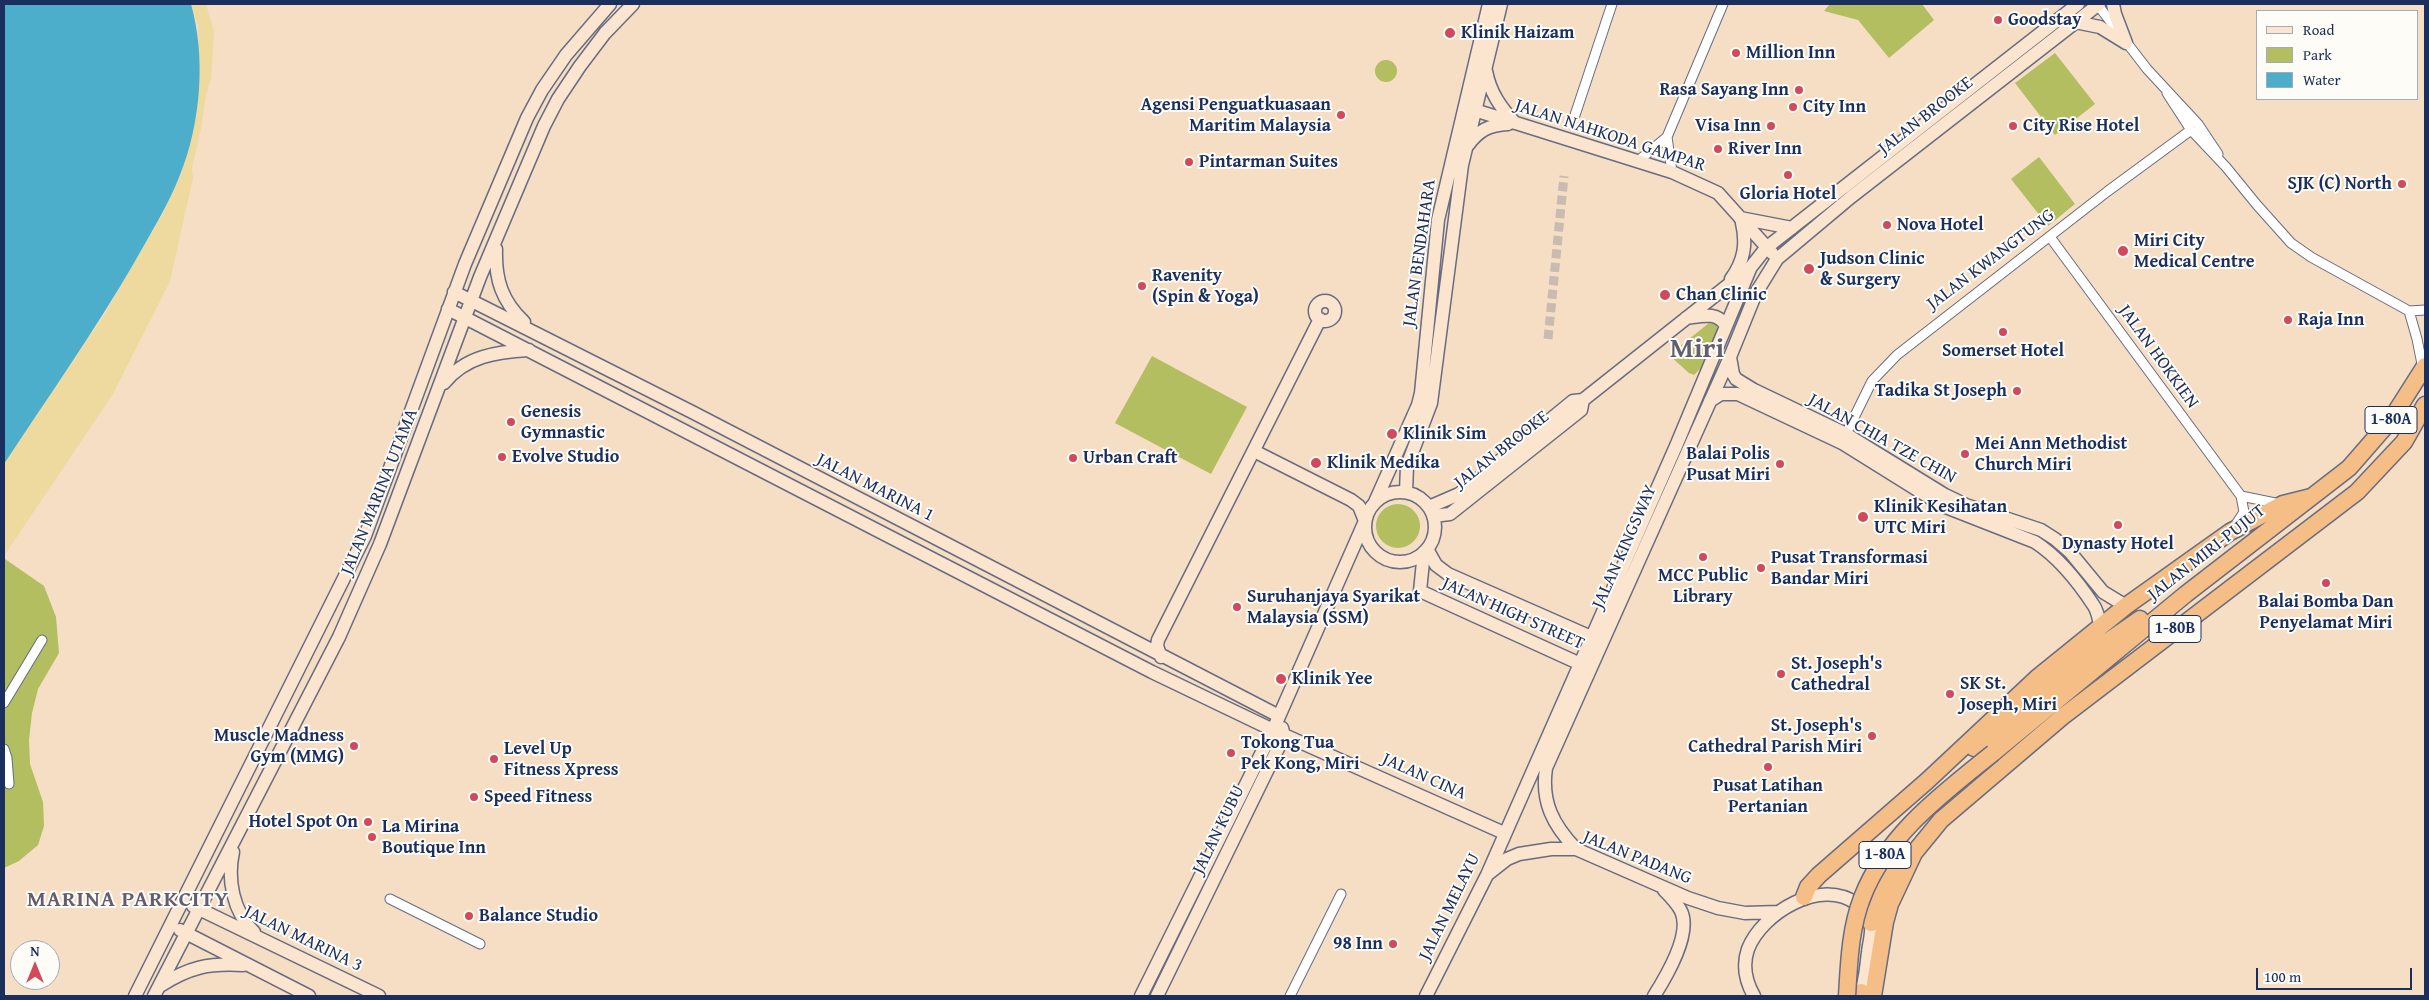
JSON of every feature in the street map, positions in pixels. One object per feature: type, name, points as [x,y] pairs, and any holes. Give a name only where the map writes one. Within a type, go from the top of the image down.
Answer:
[{"type":"highway","name":"JALAN MIRI-PUJUT","points":[[1860,995],[1854,924],[1861,899],[1882,860],[1900,834],[1926,808],[2186,594],[2349,468],[2390,421],[2424,368]]},
{"type":"highway","name":"1-80B","points":[[1860,995],[1900,880],[1911,859],[1941,820],[2006,764],[2142,654],[2357,492],[2404,442],[2425,405]]},
{"type":"highway","points":[[1804,897],[1808,887],[1818,875],[1927,781],[2038,678],[2126,606],[2230,532],[2283,504],[2311,497]]},
{"type":"highway","points":[[1927,781],[1977,747],[2102,646],[2144,617],[2186,594]]},
{"type":"highway","name":"1-80B","points":[[1871,923],[1888,879],[1907,848],[1926,824],[1952,802],[2006,764]]},
{"type":"main road","name":"JALAN MARINA UTAMA","points":[[135,996],[184,902],[365,536],[423,383],[454,292],[516,140],[542,90],[566,55],[610,4]]},
{"type":"main road","name":"JALAN MARINA UTAMA","points":[[157,991],[200,909],[237,832],[339,637],[380,544],[472,299],[537,140],[558,99],[606,33],[633,4]]},
{"type":"main road","name":"JALAN BENDAHARA","points":[[1406,492],[1406,466],[1431,403],[1454,213],[1466,147],[1469,109],[1489,4]]},
{"type":"main road","name":"JALAN BENDAHARA","points":[[1375,502],[1418,405],[1421,393],[1438,220],[1469,109],[1485,66],[1501,4]]},
{"type":"main road","name":"JALAN BROOKE","points":[[1431,511],[1450,514],[1581,410],[1583,400],[1751,267],[1766,248],[2078,4]]},
{"type":"main road","name":"JALAN BROOKE","points":[[1777,258],[2098,4]]},
{"type":"main road","points":[[2113,4],[2126,43]]},
{"type":"main road","points":[[2075,22],[2100,28],[2126,43]]},
{"type":"main road","points":[[1485,66],[1490,89],[1504,112],[1515,123]]},
{"type":"main road","name":"JALAN NAHKODA GAMPAR","points":[[1469,109],[1672,172],[1718,193],[1777,258]]},
{"type":"main road","points":[[1466,147],[1477,133],[1486,127],[1515,123]]},
{"type":"main road","points":[[1720,291],[1733,276],[1744,255],[1745,237],[1740,218],[1792,228]]},
{"type":"main road","points":[[496,239],[495,264],[502,293],[510,308],[537,334]]},
{"type":"main road","points":[[1751,267],[1777,258]]},
{"type":"main road","name":"JALAN KINGSWAY","points":[[1504,833],[1710,401],[1730,358],[1756,293],[1777,258]]},
{"type":"main road","name":"JALAN KINGSWAY","points":[[1597,639],[1751,267]]},
{"type":"main road","name":"JALAN MARINA 1","points":[[454,292],[472,299],[692,412],[1161,657],[1279,716]]},
{"type":"main road","name":"JALAN MARINA 1","points":[[448,309],[466,316],[1143,668],[1278,733]]},
{"type":"main road","points":[[1686,318],[1712,316],[1723,320],[1726,326]]},
{"type":"main road","points":[[1161,657],[1157,646],[1158,640],[1320,320]]},
{"type":"main road","points":[[440,388],[452,373],[478,357],[495,352],[529,350]]},
{"type":"main road","name":"JALAN CHIA TZE CHIN","points":[[1730,358],[1733,374],[1742,384],[1844,439],[1943,506],[2055,539],[2103,592],[2126,606]]},
{"type":"main road","name":"JALAN CHIA TZE CHIN","points":[[1710,401],[1721,394],[1738,394],[1844,439]]},
{"type":"main road","points":[[1254,451],[1359,506],[1365,521],[1368,542],[1372,549],[1387,559],[1404,561],[1426,550],[1434,533],[1431,511],[1423,500],[1406,492],[1394,492],[1383,496],[1369,509],[1365,521],[1279,716],[1278,733]]},
{"type":"main road","name":"JALAN CHIA TZE CHIN","points":[[2025,531],[2047,549],[2063,566],[2095,607],[2101,628]]},
{"type":"main road","name":"JALAN HIGH STREET","points":[[1426,550],[1436,565],[1448,574],[1597,639]]},
{"type":"main road","name":"JALAN HIGH STREET","points":[[1426,550],[1420,591],[1585,666]]},
{"type":"main road","name":"JALAN KINGSWAY","points":[[1576,849],[1562,834],[1550,816],[1544,795],[1544,780],[1546,768],[1585,666]]},
{"type":"main road","name":"JALAN CINA","points":[[1278,733],[1504,833]]},
{"type":"main road","name":"JALAN KUBU","points":[[1141,996],[1278,733]]},
{"type":"main road","name":"JALAN KUBU","points":[[1157,996],[1278,733]]},
{"type":"main road","points":[[237,832],[230,865],[233,896],[246,924],[261,939]]},
{"type":"main road","name":"JALAN MELAYU","points":[[1426,996],[1487,875],[1504,833]]},
{"type":"main road","name":"JALAN PADANG","points":[[1487,875],[1507,859],[1519,854],[1550,849],[1576,849],[1660,886],[1718,908],[1745,913],[1779,912]]},
{"type":"main road","points":[[1654,996],[1673,963],[1684,926],[1682,913],[1660,886]]},
{"type":"main road","points":[[1754,996],[1747,984],[1744,967],[1748,950],[1755,936],[1779,912],[1804,897],[1820,894],[1845,897],[1863,908],[1871,923],[1860,995]]},
{"type":"main road","name":"JALAN MARINA 3","points":[[184,902],[379,996]]},
{"type":"main road","points":[[171,926],[309,996]]},
{"type":"main road","points":[[157,991],[174,977],[199,966],[216,964],[248,965]]},
{"type":"street","points":[[1575,115],[1612,4]]},
{"type":"street","points":[[1638,162],[1667,137],[1723,4]]},
{"type":"street","points":[[2098,4],[2126,43],[2167,93],[2191,130],[2226,167],[2257,206],[2291,243],[2311,257],[2409,311],[2425,310]]},
{"type":"street","points":[[2167,93],[2210,139],[2226,167]]},
{"type":"street","points":[[2183,108],[2189,117],[2191,130]]},
{"type":"street","points":[[2191,130],[2210,139]]},
{"type":"street","name":"JALAN KWANGTUNG","points":[[1844,439],[1872,381],[1882,369],[1958,306],[2191,130]]},
{"type":"street","points":[[1667,137],[1672,172]]},
{"type":"street","name":"JALAN HOKKIEN","points":[[2050,237],[2241,496]]},
{"type":"street","points":[[2409,311],[2418,339],[2424,368]]},
{"type":"street","points":[[2230,532],[2244,512],[2241,496],[2283,504]]},
{"type":"street","points":[[4,703],[42,640]]},
{"type":"street","points":[[4,750],[8,758],[9,784]]},
{"type":"street","points":[[1290,996],[1341,894]]},
{"type":"street","points":[[390,899],[480,944]]},
{"type":"green space","points":[[1830,4],[1922,4],[1934,20],[1889,58],[1858,20],[1824,11]]},
{"type":"green space","points":[[2055,53],[2095,104],[2055,135],[2015,83]]},
{"type":"green space","points":[[1386,60],[1394,63],[1397,71],[1394,79],[1386,82],[1378,79],[1375,71],[1378,63]]},
{"type":"green space","points":[[2039,157],[2075,204],[2048,226],[2011,179]]},
{"type":"green space","points":[[1709,323],[1716,325],[1718,330],[1703,366],[1694,375],[1689,373],[1669,355]]},
{"type":"green space","points":[[1152,356],[1247,407],[1211,474],[1115,423]]},
{"type":"green space","points":[[1398,504],[1410,508],[1416,514],[1420,526],[1416,538],[1410,544],[1398,548],[1386,544],[1380,538],[1376,526],[1380,514],[1386,508]]},
{"type":"green space","points":[[5,559],[44,586],[56,617],[59,653],[38,689],[32,713],[29,740],[30,764],[43,802],[44,826],[38,845],[19,861],[4,868]]},
{"type":"sand","points":[[191,4],[206,4],[214,32],[211,79],[206,95],[192,168],[193,178],[170,281],[113,394],[4,556],[4,464],[104,315],[163,213],[181,174],[197,113],[198,26]]},
{"type":"water","points":[[4,4],[191,4],[196,24],[200,68],[197,112],[193,134],[180,175],[170,198],[103,314],[4,464]]},
{"type":"tunnel","points":[[1548,339],[1564,176]]},
{"type":"place","name":"Goodstay","points":[[1998,20]]},
{"type":"place","name":"Klinik Haizam","points":[[1450,33]]},
{"type":"place","name":"Million Inn","points":[[1736,53]]},
{"type":"place","name":"Rasa Sayang Inn","points":[[1799,90]]},
{"type":"place","name":"City Inn","points":[[1793,107]]},
{"type":"place","name":"Agensi Penguatkuasaan Maritim Malaysia","points":[[1341,115]]},
{"type":"place","name":"Visa Inn","points":[[1771,126]]},
{"type":"place","name":"City Rise Hotel","points":[[2013,126]]},
{"type":"place","name":"River Inn","points":[[1718,149]]},
{"type":"place","name":"Pintarman Suites","points":[[1189,162]]},
{"type":"place","name":"Gloria Hotel","points":[[1788,175]]},
{"type":"place","name":"SJK (C) North","points":[[2402,184]]},
{"type":"place","name":"Nova Hotel","points":[[1887,225]]},
{"type":"place","name":"Miri City Medical Centre","points":[[2123,251]]},
{"type":"place","name":"Judson Clinic & Surgery","points":[[1809,269]]},
{"type":"place","name":"Ravenity (Spin & Yoga)","points":[[1142,286]]},
{"type":"place","name":"Chan Clinic","points":[[1665,295]]},
{"type":"place","name":"Raja Inn","points":[[2288,320]]},
{"type":"place","name":"Somerset Hotel","points":[[2003,332]]},
{"type":"place","name":"Tadika St Joseph","points":[[2017,391]]},
{"type":"place","name":"Genesis Gymnastic","points":[[511,422]]},
{"type":"place","name":"Klinik Sim","points":[[1392,434]]},
{"type":"place","name":"Mei Ann Methodist Church Miri","points":[[1965,454]]},
{"type":"place","name":"Evolve Studio","points":[[502,457]]},
{"type":"place","name":"Urban Craft","points":[[1073,458]]},
{"type":"place","name":"Klinik Medika","points":[[1316,463]]},
{"type":"place","name":"Balai Polis Pusat Miri","points":[[1780,464]]},
{"type":"place","name":"Klinik Kesihatan UTC Miri","points":[[1863,517]]},
{"type":"place","name":"Dynasty Hotel","points":[[2118,525]]},
{"type":"place","name":"MCC Public Library","points":[[1703,557]]},
{"type":"place","name":"Pusat Transformasi Bandar Miri","points":[[1761,568]]},
{"type":"place","name":"Balai Bomba Dan Penyelamat Miri","points":[[2326,583]]},
{"type":"place","name":"Suruhanjaya Syarikat Malaysia (SSM)","points":[[1237,607]]},
{"type":"place","name":"St. Joseph's Cathedral","points":[[1781,674]]},
{"type":"place","name":"Klinik Yee","points":[[1281,679]]},
{"type":"place","name":"SK St. Joseph, Miri","points":[[1950,694]]},
{"type":"place","name":"St. Joseph's Cathedral Parish Miri","points":[[1872,736]]},
{"type":"place","name":"Muscle Madness Gym (MMG)","points":[[354,746]]},
{"type":"place","name":"Tokong Tua Pek Kong, Miri","points":[[1231,753]]},
{"type":"place","name":"Level Up Fitness Xpress","points":[[494,759]]},
{"type":"place","name":"Pusat Latihan Pertanian","points":[[1768,767]]},
{"type":"place","name":"Speed Fitness","points":[[474,797]]},
{"type":"place","name":"Hotel Spot On","points":[[368,822]]},
{"type":"place","name":"La Mirina Boutique Inn","points":[[372,837]]},
{"type":"place","name":"Balance Studio","points":[[469,916]]},
{"type":"place","name":"98 Inn","points":[[1393,944]]},
{"type":"district","name":"Miri","points":[[1697,350]]},
{"type":"district","name":"MARINA PARKCITY","points":[[128,900]]}]
